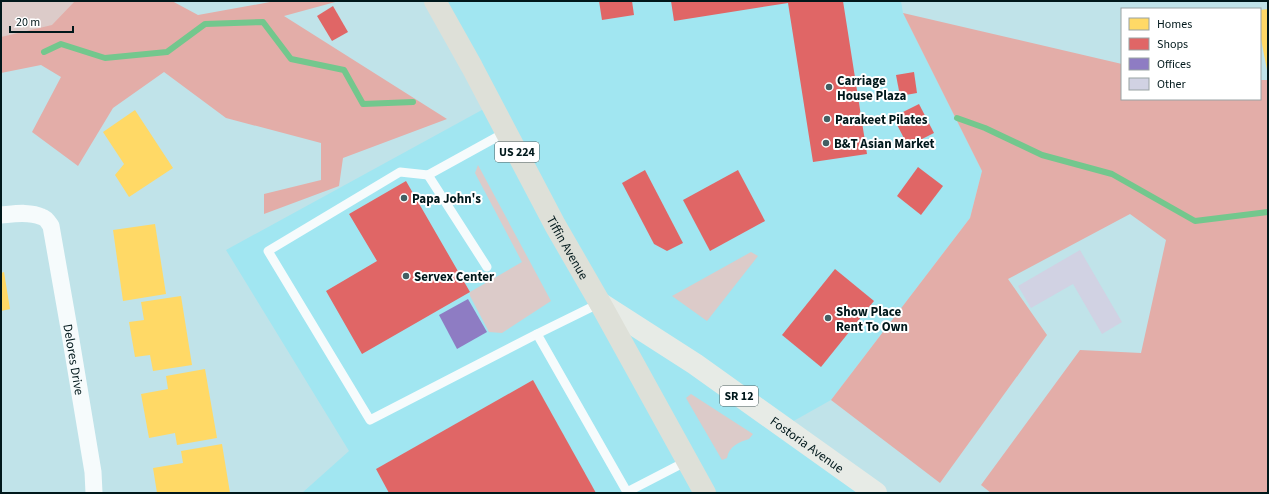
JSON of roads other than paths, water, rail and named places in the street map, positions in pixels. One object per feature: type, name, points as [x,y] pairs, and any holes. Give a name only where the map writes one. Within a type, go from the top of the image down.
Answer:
[{"type":"highway","name":"Tiffin Avenue","points":[[435,1],[555,225],[600,303],[704,493]]},
{"type":"main road","name":"Fostoria Avenue","points":[[600,303],[695,364],[876,493]]},
{"type":"street","name":"Delores Drive","points":[[1,215],[34,215],[43,217],[51,226],[93,472],[94,493]]},
{"type":"lane","points":[[506,132],[428,175],[400,172],[268,251],[370,420],[600,303]]},
{"type":"lane","points":[[428,175],[487,267]]},
{"type":"lane","points":[[537,334],[627,493],[687,461]]},
{"type":"waterway","points":[[44,52],[61,44],[105,58],[167,52],[205,24],[263,22],[291,59],[344,70],[363,104],[413,102]]},
{"type":"waterway","points":[[957,118],[985,128],[1042,155],[1112,174],[1195,221],[1268,212]]},
{"type":"place","name":"Carriage House Plaza","points":[[829,87]]},
{"type":"place","name":"Parakeet Pilates","points":[[827,119]]},
{"type":"place","name":"B&T Asian Market","points":[[826,143]]},
{"type":"place","name":"Papa John's","points":[[404,198]]},
{"type":"place","name":"Servex Center","points":[[406,276]]},
{"type":"place","name":"Show Place Rent To Own","points":[[828,318]]}]
